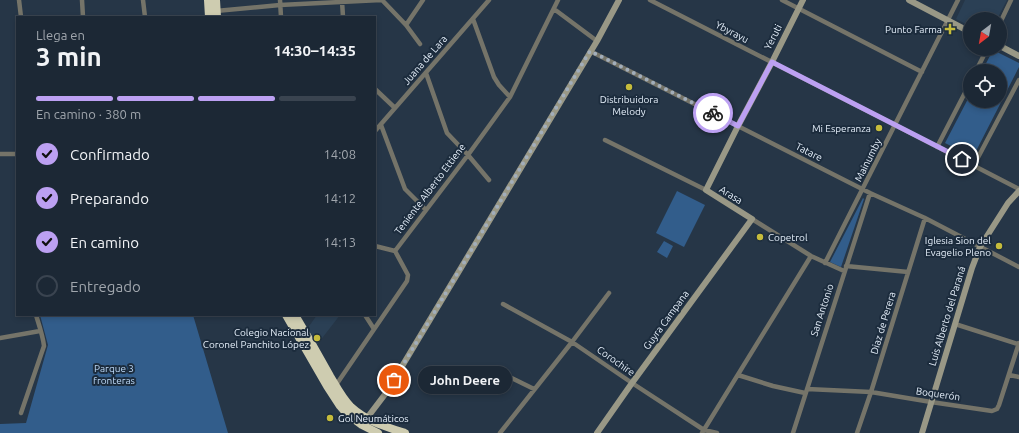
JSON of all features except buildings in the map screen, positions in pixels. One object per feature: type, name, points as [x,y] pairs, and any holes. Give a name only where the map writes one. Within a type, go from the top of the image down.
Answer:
[{"type":"highway","points":[[208,0],[213,14]]},
{"type":"highway","points":[[213,14],[216,0]]},
{"type":"highway","points":[[287,316],[340,406],[346,413],[362,425],[378,433]]},
{"type":"highway","points":[[296,316],[344,399],[350,406],[380,425],[406,433]]},
{"type":"main road","points":[[367,418],[386,393],[597,41],[619,0]]},
{"type":"main road","name":"Yeruti","points":[[706,190],[803,0]]},
{"type":"main road","points":[[909,0],[963,28]]},
{"type":"main road","points":[[1007,50],[1019,56]]},
{"type":"main road","name":"Arasa","points":[[706,190],[752,219]]},
{"type":"main road","name":"Luis Alberto del Paraná","points":[[922,433],[972,268],[980,247],[1008,203],[1019,190]]},
{"type":"main road","name":"Guyra Campana","points":[[597,433],[752,219]]},
{"type":"street","points":[[19,0],[21,16]]},
{"type":"street","points":[[82,0],[84,16]]},
{"type":"street","points":[[143,0],[145,16]]},
{"type":"street","points":[[213,14],[280,3],[383,0],[406,25],[420,44]]},
{"type":"street","points":[[406,25],[423,0]]},
{"type":"street","name":"Juana de Lara","points":[[376,130],[489,0]]},
{"type":"street","name":"Teniente Alberto Ettiene","points":[[395,251],[510,97],[558,0]]},
{"type":"street","name":"Ybyrayu","points":[[650,0],[895,124],[1019,190]]},
{"type":"street","points":[[782,0],[922,72]]},
{"type":"street","name":"Mainumby","points":[[826,263],[958,0]]},
{"type":"street","points":[[1005,12],[1011,0]]},
{"type":"street","points":[[342,1],[343,16]]},
{"type":"street","points":[[280,3],[281,16]]},
{"type":"street","points":[[554,8],[597,41]]},
{"type":"street","points":[[473,19],[494,77],[510,97]]},
{"type":"street","name":"Tatare","points":[[590,51],[870,193],[925,218],[1019,267]]},
{"type":"street","points":[[426,72],[447,133],[489,180]]},
{"type":"street","points":[[974,166],[1019,80]]},
{"type":"street","points":[[376,90],[395,108]]},
{"type":"street","points":[[937,147],[963,97]]},
{"type":"street","points":[[380,125],[405,189],[426,210]]},
{"type":"street","name":"Arasa","points":[[605,140],[706,190]]},
{"type":"street","points":[[0,154],[16,154]]},
{"type":"street","name":"San Antonio","points":[[793,433],[870,193]]},
{"type":"street","name":"Diaz de Perera","points":[[857,433],[925,218]]},
{"type":"street","name":"Arasa","points":[[752,219],[811,256],[844,271]]},
{"type":"street","points":[[336,385],[408,278],[408,274],[395,251],[376,246]]},
{"type":"street","points":[[703,431],[811,256]]},
{"type":"street","points":[[846,266],[908,272]]},
{"type":"street","points":[[500,433],[610,293]]},
{"type":"street","name":"Corochire","points":[[503,304],[572,342],[703,431],[717,433]]},
{"type":"street","points":[[21,413],[44,346],[36,316]]},
{"type":"street","points":[[366,316],[374,329]]},
{"type":"street","points":[[955,324],[1019,344]]},
{"type":"street","points":[[0,338],[40,331]]},
{"type":"street","name":"Boquerón","points":[[738,375],[773,386],[806,391],[871,392],[992,411],[997,409],[1019,344]]},
{"type":"street","points":[[491,368],[534,390]]},
{"type":"street","points":[[1009,375],[1019,377]]},
{"type":"shaded area","points":[[965,0],[1007,0],[1001,12],[963,12],[963,22],[956,19]]},
{"type":"shaded area","name":"Colegio Nacional Coronel Panchito López","points":[[316,316],[339,316],[316,346],[307,329]]},
{"type":"green space","points":[[990,56],[1005,56],[1019,63],[1019,67],[1007,90],[1007,64],[986,64]]},
{"type":"green space","points":[[963,108],[998,108],[973,157],[945,143]]},
{"type":"green space","points":[[677,191],[705,205],[684,247],[656,233]]},
{"type":"green space","points":[[863,198],[864,199],[841,267],[830,262]]},
{"type":"green space","points":[[664,241],[673,246],[667,258],[657,252]]},
{"type":"green space","name":"Parque 3 fronteras","points":[[40,316],[193,316],[228,433],[0,433],[0,424],[26,423],[48,345]]},
{"type":"way so far","points":[[394,380],[590,51],[713,113]]},
{"type":"place","name":"Punto Farma","points":[[950,29]]},
{"type":"place","name":"Distribuidora Melody","points":[[629,87]]},
{"type":"place","name":"Mi Esperanza","points":[[879,128]]},
{"type":"place","name":"Copetrol","points":[[760,237]]},
{"type":"place","name":"Iglesia Sion del Evagelio Pleno","points":[[999,246]]},
{"type":"place","name":"Colegio Nacional Coronel Panchito López","points":[[317,338]]},
{"type":"place","name":"John Deere","points":[[394,380]]},
{"type":"place","name":"Gol Neumáticos","points":[[330,418]]},
{"type":"route","points":[[713,113],[738,126],[772,62],[962,159]]}]
